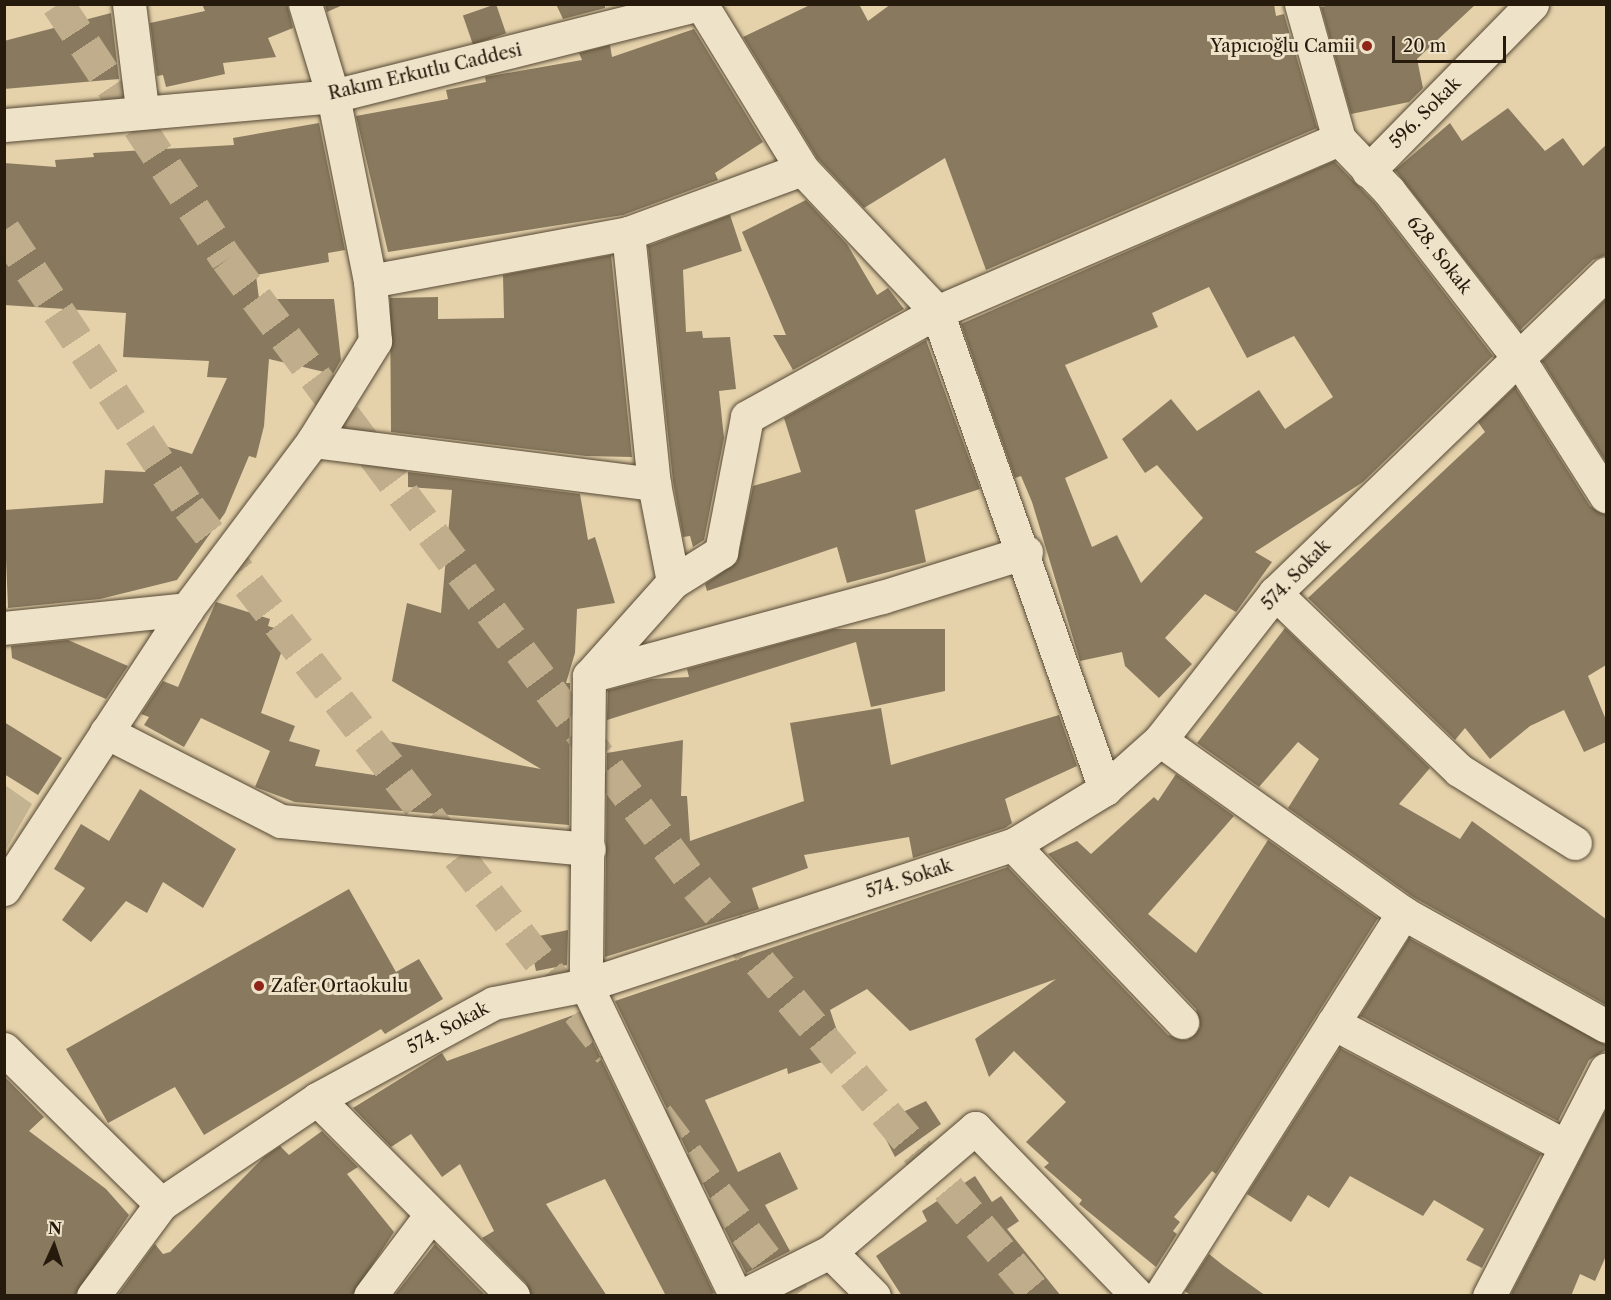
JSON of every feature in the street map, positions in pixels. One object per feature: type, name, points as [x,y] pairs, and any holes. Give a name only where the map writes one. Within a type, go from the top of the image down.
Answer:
[{"type":"street","points":[[129,4],[142,109]]},
{"type":"street","points":[[4,889],[187,609],[314,441],[375,341],[370,281],[333,96],[305,4]]},
{"type":"street","points":[[700,4],[802,169],[937,312],[1026,552],[1105,789]]},
{"type":"street","name":"Rakım Erkutlu Caddesi","points":[[4,125],[142,109],[333,96],[700,4]]},
{"type":"street","name":"628. Sokak","points":[[1301,4],[1339,139],[1368,171],[1517,356],[1606,495]]},
{"type":"street","name":"596. Sokak","points":[[1368,171],[1532,4]]},
{"type":"street","points":[[736,1296],[586,985],[589,676],[673,582],[721,552],[747,417],[937,312],[1339,139]]},
{"type":"street","points":[[370,281],[628,233],[802,169]]},
{"type":"street","points":[[628,233],[654,484],[673,582]]},
{"type":"street","name":"574. Sokak","points":[[93,1296],[160,1204],[317,1099],[494,1003],[586,985],[1013,844],[1105,789],[1160,740],[1275,593],[1517,356],[1606,273]]},
{"type":"street","points":[[314,441],[654,484]]},
{"type":"street","points":[[589,676],[882,597],[1026,552]]},
{"type":"street","points":[[1275,593],[1459,770],[1575,843]]},
{"type":"street","points":[[4,628],[187,609]]},
{"type":"street","points":[[106,732],[281,821],[589,849]]},
{"type":"street","points":[[1160,740],[1402,914],[1606,1026]]},
{"type":"street","points":[[1013,844],[1182,1022]]},
{"type":"street","points":[[1160,1296],[1402,914]]},
{"type":"street","points":[[1333,1023],[1563,1145]]},
{"type":"street","points":[[4,1049],[160,1204]]},
{"type":"street","points":[[1489,1296],[1563,1145],[1606,1069]]},
{"type":"street","points":[[317,1099],[430,1216],[513,1296]]},
{"type":"street","points":[[742,1296],[830,1252],[975,1128],[1138,1296]]},
{"type":"street","points":[[370,1296],[430,1216]]},
{"type":"street","points":[[830,1252],[874,1296]]},
{"type":"shaded area","points":[[5,785],[32,804],[5,851]]},
{"type":"building","points":[[202,4],[287,4],[293,28],[268,38],[276,57],[223,63],[225,74],[166,87],[163,75],[157,76],[150,23],[205,11]]},
{"type":"building","points":[[325,4],[345,4],[327,12]]},
{"type":"building","points":[[496,4],[506,33],[473,45],[463,15]]},
{"type":"building","points":[[556,4],[605,4],[605,8],[563,19]]},
{"type":"building","points":[[812,4],[859,4],[868,21],[891,4],[1274,4],[1276,16],[1284,14],[1317,128],[986,270],[945,158],[864,208],[817,158],[743,37]]},
{"type":"building","points":[[1335,4],[1476,4],[1417,59],[1423,88],[1409,102],[1351,114],[1321,7]]},
{"type":"building","points":[[111,13],[119,79],[4,89],[4,41]]},
{"type":"building","points":[[694,29],[763,142],[715,173],[718,180],[623,215],[388,252],[356,116],[448,99],[446,90],[486,82],[485,77],[582,60],[579,53],[610,45],[612,57]]},
{"type":"building","points":[[1508,108],[1545,151],[1563,138],[1583,166],[1606,145],[1606,255],[1593,260],[1520,330],[1395,170],[1450,123],[1462,141]]},
{"type":"building","points":[[319,123],[345,250],[328,253],[329,262],[256,275],[259,299],[334,299],[341,360],[333,374],[269,359],[264,426],[256,458],[249,456],[225,513],[177,580],[100,599],[8,608],[4,510],[103,503],[105,470],[145,472],[155,443],[192,454],[227,378],[207,377],[209,361],[123,357],[126,313],[4,305],[4,163],[56,167],[55,160],[94,157],[93,153],[234,145],[233,138]]},
{"type":"building","points":[[1334,161],[1375,203],[1493,356],[1363,482],[1255,552],[1272,562],[1236,612],[1205,594],[1165,638],[1192,664],[1159,698],[1125,666],[1122,652],[1080,661],[1032,502],[1021,476],[1015,478],[961,324]],"holes":[[[1209,287],[1247,358],[1294,336],[1333,397],[1285,429],[1259,390],[1197,431],[1171,399],[1122,439],[1145,473],[1157,465],[1203,518],[1141,583],[1117,535],[1092,547],[1065,478],[1108,458],[1065,365],[1158,327],[1152,313]]]},
{"type":"building","points":[[806,200],[847,244],[877,295],[888,288],[904,309],[793,370],[773,335],[786,335],[742,232]]},
{"type":"building","points":[[730,215],[742,251],[683,270],[686,332],[702,331],[703,338],[730,337],[736,389],[719,391],[724,438],[704,540],[693,547],[690,536],[683,537],[673,481],[648,246]]},
{"type":"building","points":[[611,255],[632,457],[586,456],[391,432],[390,298],[438,297],[438,319],[504,318],[503,275]]},
{"type":"building","points":[[1606,299],[1606,462],[1542,361]]},
{"type":"building","points":[[926,340],[980,489],[915,510],[926,562],[847,583],[837,547],[707,591],[705,584],[737,562],[753,486],[801,472],[784,418]]},
{"type":"building","points":[[1515,387],[1590,506],[1606,515],[1606,665],[1588,676],[1606,720],[1606,742],[1584,752],[1564,710],[1530,726],[1490,759],[1465,728],[1455,740],[1308,598],[1485,432],[1478,422]]},
{"type":"building","points":[[408,472],[580,494],[588,540],[595,537],[615,603],[577,609],[575,653],[566,683],[570,683],[569,825],[295,802],[255,787],[270,751],[201,718],[184,747],[144,725],[149,717],[141,714],[163,681],[178,687],[216,602],[270,619],[268,626],[288,632],[261,713],[295,726],[289,741],[320,750],[315,766],[374,775],[381,740],[541,769],[392,681],[407,603],[441,613],[452,490],[408,487]]},
{"type":"building","points":[[1285,628],[1430,768],[1399,804],[1460,839],[1472,821],[1606,919],[1606,1005],[1413,897],[1288,808],[1319,759],[1298,742],[1259,787],[1197,743]]},
{"type":"building","points":[[834,629],[945,629],[945,691],[871,707],[856,642],[607,720],[608,690],[651,679],[689,677],[687,669]]},
{"type":"building","points":[[68,640],[128,666],[106,699],[12,658],[11,646]]},
{"type":"building","points":[[881,708],[891,765],[1059,715],[1077,766],[1005,799],[1012,823],[1005,828],[913,858],[909,837],[804,855],[808,868],[752,888],[759,909],[605,957],[607,753],[683,740],[681,796],[687,796],[690,841],[804,801],[790,723]]},
{"type":"building","points":[[4,722],[62,758],[38,795],[4,774]]},
{"type":"building","points":[[1176,774],[1234,816],[1148,914],[1196,953],[1268,840],[1378,918],[1216,1174],[1212,1171],[1174,1217],[1180,1222],[1173,1231],[1177,1234],[1156,1267],[1079,1204],[1082,1200],[1044,1167],[1049,1163],[1026,1142],[1066,1102],[1014,1051],[989,1077],[975,1039],[1056,979],[910,1031],[867,989],[830,1010],[845,1054],[788,1074],[787,1068],[705,1100],[738,1172],[780,1152],[798,1189],[765,1205],[790,1251],[746,1273],[615,1001],[1008,867],[1168,1035],[1187,1040],[1200,1027],[1196,1009],[1048,854],[1077,841],[1091,854],[1154,797],[1158,801]]},
{"type":"building","points":[[140,789],[236,849],[203,908],[163,882],[147,913],[126,901],[91,942],[62,920],[85,888],[54,869],[81,824],[109,841]]},
{"type":"building","points":[[349,889],[396,972],[419,959],[443,999],[385,1034],[381,1029],[204,1135],[175,1087],[108,1123],[66,1049]]},
{"type":"building","points":[[568,930],[567,965],[536,971],[529,938]]},
{"type":"building","points":[[1409,938],[1606,1045],[1606,1050],[1589,1060],[1558,1121],[1360,1016]]},
{"type":"building","points":[[579,1013],[714,1293],[708,1296],[666,1296],[605,1179],[546,1204],[607,1296],[531,1296],[526,1283],[482,1238],[494,1231],[460,1164],[442,1177],[411,1134],[391,1147],[353,1108],[442,1053],[447,1061]]},
{"type":"building","points":[[1340,1048],[1541,1154],[1482,1268],[1466,1260],[1484,1229],[1434,1200],[1423,1216],[1350,1176],[1329,1208],[1308,1195],[1291,1222],[1247,1194]]},
{"type":"building","points":[[4,1076],[44,1117],[29,1131],[106,1189],[129,1215],[75,1296],[4,1296]]},
{"type":"building","points":[[926,1101],[941,1124],[895,1157],[878,1124]]},
{"type":"building","points":[[1606,1109],[1606,1256],[1595,1281],[1580,1274],[1571,1296],[1510,1296]]},
{"type":"building","points":[[322,1131],[358,1167],[347,1174],[394,1232],[352,1296],[117,1296],[155,1244],[163,1254],[170,1252],[264,1157],[280,1146],[289,1155]]},
{"type":"building","points":[[975,1176],[992,1202],[1001,1196],[1019,1221],[1007,1229],[1061,1296],[902,1296],[876,1256],[927,1221],[922,1211]]},
{"type":"building","points":[[435,1244],[486,1296],[394,1296]]},
{"type":"building","points":[[1209,1254],[1266,1296],[1191,1296],[1185,1291]]},
{"type":"tunnel","points":[[58,4],[227,259],[697,887],[1038,1296]]},
{"type":"tunnel","points":[[4,230],[189,507],[610,1052]]},
{"type":"tunnel","points":[[657,1115],[794,1296]]},
{"type":"place","name":"Yapıcıoğlu Camii","points":[[1367,46]]},
{"type":"place","name":"Zafer Ortaokulu","points":[[259,986]]}]
